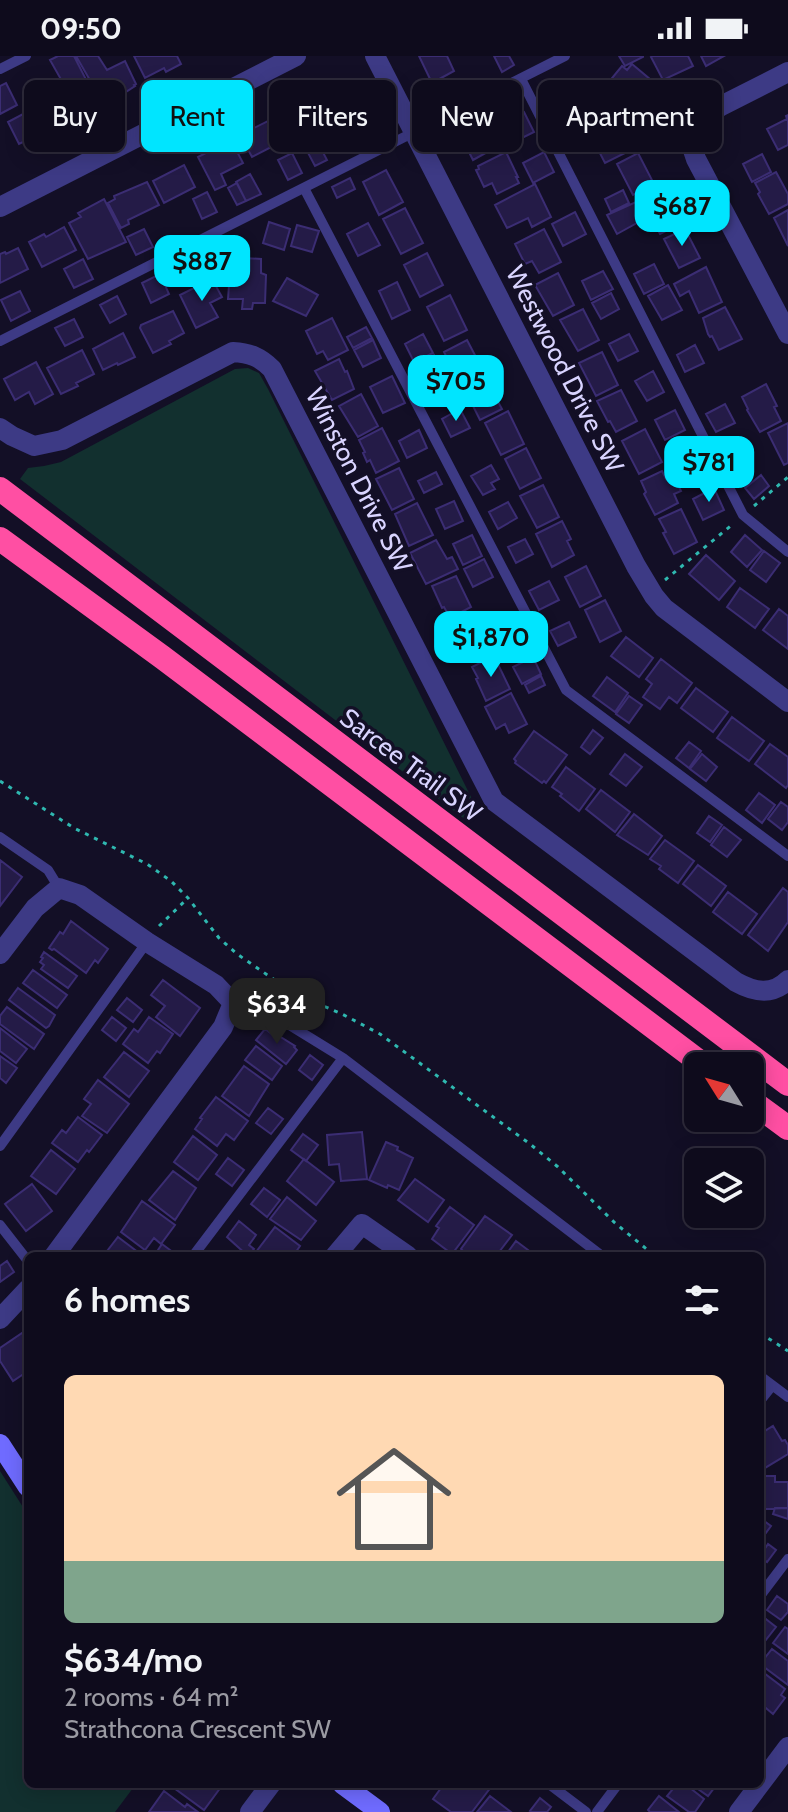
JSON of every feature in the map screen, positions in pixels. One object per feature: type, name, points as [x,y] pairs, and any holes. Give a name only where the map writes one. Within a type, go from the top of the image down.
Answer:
[{"type":"highway","name":"Sarcee Trail SW","points":[[0,489],[788,1084]]},
{"type":"highway","points":[[0,539],[162,657],[686,1052]]},
{"type":"highway","points":[[764,1110],[788,1128]]},
{"type":"street","points":[[0,207],[296,56]]},
{"type":"street","name":"Westwood Drive SW","points":[[375,56],[412,128]]},
{"type":"street","points":[[788,72],[697,120],[690,141],[696,159],[788,334]]},
{"type":"street","name":"Westwood Drive SW","points":[[424,152],[652,592],[664,608],[788,702]]},
{"type":"street","name":"Winston Drive SW","points":[[0,428],[34,446],[62,440],[233,352],[249,353],[262,360],[272,369],[494,801],[736,982],[749,989],[767,991],[780,988],[788,980]]},
{"type":"street","points":[[0,954],[35,908],[59,888],[80,895],[216,985],[233,1003],[223,1027],[57,1252]]},
{"type":"street","points":[[338,1252],[362,1224],[402,1252]]},
{"type":"street","points":[[0,1319],[24,1293]]},
{"type":"street","points":[[0,1444],[24,1481]]},
{"type":"street","points":[[764,1779],[788,1747]]},
{"type":"street","points":[[250,1812],[268,1788]]},
{"type":"street","points":[[347,1788],[380,1812]]},
{"type":"street","points":[[739,1812],[757,1788]]},
{"type":"lane","points":[[0,69],[26,56]]},
{"type":"lane","points":[[565,56],[521,79],[743,515],[788,552]]},
{"type":"lane","points":[[0,341],[412,133]]},
{"type":"lane","points":[[304,188],[566,690],[788,856]]},
{"type":"lane","points":[[0,837],[48,870],[59,888]]},
{"type":"lane","points":[[0,1146],[147,942]]},
{"type":"lane","points":[[233,1003],[257,1005],[343,1058],[597,1252]]},
{"type":"lane","points":[[196,1252],[343,1058]]},
{"type":"lane","points":[[0,1225],[24,1256]]},
{"type":"lane","points":[[764,1379],[788,1397]]},
{"type":"lane","points":[[764,1396],[772,1386]]},
{"type":"lane","points":[[764,1591],[788,1559]]},
{"type":"lane","points":[[554,1788],[586,1812]]},
{"type":"lane","points":[[597,1812],[615,1788]]},
{"type":"path","points":[[652,592],[788,477]]},
{"type":"path","points":[[0,781],[74,828],[147,864],[171,881],[219,938],[257,970],[295,994],[380,1034],[530,1144],[650,1252]]},
{"type":"path","points":[[147,942],[166,917],[188,898]]},
{"type":"path","points":[[764,1336],[788,1351]]},
{"type":"green space","points":[[248,368],[259,373],[268,389],[476,807],[466,820],[20,479],[28,468],[61,462],[235,369]]},
{"type":"green space","points":[[0,1471],[24,1509],[24,1788],[133,1788],[115,1812],[0,1812]]},
{"type":"building","points":[[58,56],[74,56],[86,80],[61,80],[50,60]]},
{"type":"building","points":[[76,56],[98,56],[107,70],[125,61],[136,84],[125,92],[125,80],[90,80]]},
{"type":"building","points":[[134,56],[177,56],[181,64],[166,72],[164,68],[145,78]]},
{"type":"building","points":[[419,56],[447,56],[454,71],[438,80],[431,80]]},
{"type":"building","points":[[494,56],[509,56],[514,65],[502,72]]},
{"type":"building","points":[[619,56],[643,56],[643,57],[625,66]]},
{"type":"building","points":[[688,56],[693,66],[663,80],[651,57]]},
{"type":"building","points":[[701,56],[724,56],[706,66]]},
{"type":"building","points":[[632,64],[651,80],[610,80],[622,66],[627,70]]},
{"type":"building","points":[[6,83],[17,105],[0,114],[0,86]]},
{"type":"building","points":[[522,113],[534,132],[522,138]]},
{"type":"building","points":[[24,114],[24,142],[19,144],[8,122]]},
{"type":"building","points":[[788,115],[788,145],[778,150],[767,129],[787,119]]},
{"type":"building","points":[[269,120],[269,148],[252,157],[249,152],[253,152],[253,128]]},
{"type":"building","points":[[208,152],[237,152],[243,163],[221,174],[226,185],[215,190],[198,157]]},
{"type":"building","points":[[308,152],[323,152],[327,160],[315,166]]},
{"type":"building","points":[[469,152],[488,152],[473,160]]},
{"type":"building","points":[[506,152],[519,183],[497,194],[492,183],[484,187],[476,170],[478,166]]},
{"type":"building","points":[[544,152],[554,172],[533,183],[523,163]]},
{"type":"building","points":[[599,152],[627,152],[605,163]]},
{"type":"building","points":[[292,153],[302,173],[288,180],[278,160]]},
{"type":"building","points":[[638,153],[654,184],[633,195],[617,164]]},
{"type":"building","points":[[762,154],[771,172],[752,182],[743,164]]},
{"type":"building","points":[[184,165],[195,187],[164,203],[153,181]]},
{"type":"building","points":[[386,170],[403,202],[379,215],[363,182]]},
{"type":"building","points":[[776,172],[788,194],[788,204],[769,214],[755,183]]},
{"type":"building","points":[[250,174],[261,194],[246,201],[236,182]]},
{"type":"building","points":[[350,178],[355,189],[337,198],[332,187]]},
{"type":"building","points":[[147,182],[159,205],[128,220],[129,224],[121,228],[108,203],[115,199],[114,196]]},
{"type":"building","points":[[237,183],[246,201],[237,205],[228,188]]},
{"type":"building","points":[[535,184],[551,217],[532,227],[528,218],[507,228],[495,205]]},
{"type":"building","points":[[666,189],[684,222],[660,234],[655,224],[651,227],[645,216],[650,214],[643,200]]},
{"type":"building","points":[[623,190],[629,203],[611,212],[605,199]]},
{"type":"building","points":[[207,192],[217,212],[202,219],[193,199]]},
{"type":"building","points":[[104,199],[126,242],[88,259],[69,223],[81,217],[78,213]]},
{"type":"building","points":[[636,202],[644,219],[617,234],[607,215]]},
{"type":"building","points":[[405,208],[423,243],[401,254],[383,219]]},
{"type":"building","points":[[788,210],[788,246],[774,218]]},
{"type":"building","points":[[575,212],[586,234],[563,246],[552,224]]},
{"type":"building","points":[[269,222],[290,229],[284,250],[263,243]]},
{"type":"building","points":[[368,223],[380,245],[358,256],[347,234]]},
{"type":"building","points":[[297,225],[319,231],[312,252],[291,246]]},
{"type":"building","points":[[64,227],[76,250],[42,267],[29,242]]},
{"type":"building","points":[[144,229],[153,247],[136,255],[127,237]]},
{"type":"building","points":[[544,229],[561,262],[539,273],[532,261],[525,264],[515,244]]},
{"type":"building","points":[[685,229],[700,258],[679,268],[664,239]]},
{"type":"building","points":[[18,248],[28,269],[0,283],[0,254]]},
{"type":"building","points":[[427,253],[443,285],[420,297],[404,265]]},
{"type":"building","points":[[243,258],[261,259],[261,273],[266,275],[265,303],[253,303],[252,309],[242,309],[243,299],[228,299],[230,271],[242,271]]},
{"type":"building","points":[[83,259],[93,279],[74,288],[64,269]]},
{"type":"building","points":[[654,264],[664,284],[644,294],[634,274]]},
{"type":"building","points":[[706,267],[722,302],[699,313],[689,291],[680,296],[674,284]]},
{"type":"building","points":[[603,271],[613,289],[591,300],[582,281]]},
{"type":"building","points":[[558,273],[574,305],[553,316],[535,285]]},
{"type":"building","points":[[160,274],[169,294],[151,303],[142,283]]},
{"type":"building","points":[[287,278],[318,295],[306,316],[273,301]]},
{"type":"building","points":[[212,279],[222,297],[210,303],[218,317],[196,328],[180,295]]},
{"type":"building","points":[[397,282],[410,310],[392,319],[379,291]]},
{"type":"building","points":[[668,285],[682,310],[662,320],[648,296]]},
{"type":"building","points":[[20,291],[30,311],[11,321],[1,300]]},
{"type":"building","points":[[611,293],[619,309],[601,319],[592,303]]},
{"type":"building","points":[[450,295],[467,330],[444,341],[427,307]]},
{"type":"building","points":[[117,296],[126,314],[110,323],[100,305]]},
{"type":"building","points":[[725,307],[742,339],[719,350],[708,334],[703,318]]},
{"type":"building","points":[[583,309],[599,340],[578,351],[560,320]]},
{"type":"building","points":[[173,311],[184,333],[153,353],[141,325]]},
{"type":"building","points":[[332,318],[348,350],[328,360],[323,351],[317,354],[306,331]]},
{"type":"building","points":[[74,319],[83,337],[65,346],[55,328]]},
{"type":"building","points":[[366,327],[372,338],[353,348],[347,337]]},
{"type":"building","points":[[123,333],[135,357],[103,370],[93,349]]},
{"type":"building","points":[[423,334],[433,353],[414,362],[405,344]]},
{"type":"building","points":[[629,334],[638,351],[618,361],[609,344]]},
{"type":"building","points":[[373,340],[381,358],[363,367],[354,350]]},
{"type":"building","points":[[467,340],[481,373],[460,384],[444,352]]},
{"type":"building","points":[[695,345],[704,363],[685,372],[677,355]]},
{"type":"building","points":[[82,350],[94,374],[61,394],[47,368]]},
{"type":"building","points":[[602,352],[618,385],[596,396],[579,363]]},
{"type":"building","points":[[434,355],[440,368],[422,377],[416,364]]},
{"type":"building","points":[[339,359],[354,389],[332,400],[315,371]]},
{"type":"building","points":[[36,362],[53,394],[35,404],[29,392],[15,400],[4,379]]},
{"type":"building","points":[[653,371],[664,392],[647,401],[635,381]]},
{"type":"building","points":[[490,375],[501,396],[496,398],[502,409],[480,420],[464,388]]},
{"type":"building","points":[[392,376],[405,403],[383,413],[370,387]]},
{"type":"building","points":[[766,384],[781,421],[760,432],[742,397]]},
{"type":"building","points":[[621,390],[637,421],[616,432],[597,401]]},
{"type":"building","points":[[361,394],[378,426],[358,437],[339,406]]},
{"type":"building","points":[[725,404],[735,423],[716,432],[706,414]]},
{"type":"building","points":[[460,409],[470,428],[451,437],[442,419]]},
{"type":"building","points":[[675,410],[685,430],[665,440],[655,420]]},
{"type":"building","points":[[508,411],[524,444],[501,455],[485,423]]},
{"type":"building","points":[[788,423],[788,463],[784,465],[768,433]]},
{"type":"building","points":[[382,428],[399,461],[376,473],[370,460],[367,462],[359,440]]},
{"type":"building","points":[[645,429],[662,462],[639,474],[622,441]]},
{"type":"building","points":[[419,430],[427,448],[407,458],[399,441]]},
{"type":"building","points":[[526,448],[541,478],[520,489],[505,459]]},
{"type":"building","points":[[694,450],[703,468],[683,478],[674,460]]},
{"type":"building","points":[[491,465],[499,479],[491,483],[495,489],[483,495],[471,476]]},
{"type":"building","points":[[399,468],[414,499],[392,510],[376,479]]},
{"type":"building","points":[[662,471],[666,479],[673,475],[681,491],[674,494],[678,503],[655,515],[641,481]]},
{"type":"building","points":[[436,472],[442,484],[424,493],[418,481]]},
{"type":"building","points":[[761,475],[769,486],[754,499],[745,488]]},
{"type":"building","points":[[543,485],[559,517],[537,528],[520,496]]},
{"type":"building","points":[[714,488],[724,510],[703,520],[693,499]]},
{"type":"building","points":[[454,501],[463,521],[445,529],[436,509]]},
{"type":"building","points":[[508,502],[517,518],[498,529],[489,512]]},
{"type":"building","points":[[417,503],[433,535],[409,546],[395,514]]},
{"type":"building","points":[[681,509],[697,542],[674,554],[659,519]]},
{"type":"building","points":[[562,521],[571,539],[567,541],[574,555],[552,567],[536,534]]},
{"type":"building","points":[[472,535],[482,556],[463,565],[453,544]]},
{"type":"building","points":[[745,535],[762,550],[747,567],[731,552]]},
{"type":"building","points":[[525,539],[533,554],[516,563],[508,547]]},
{"type":"building","points":[[436,540],[447,559],[452,557],[458,569],[426,584],[410,553]]},
{"type":"building","points":[[764,551],[780,563],[766,582],[750,570]]},
{"type":"building","points":[[706,555],[735,581],[719,600],[689,574]]},
{"type":"building","points":[[484,559],[493,577],[473,587],[464,569]]},
{"type":"building","points":[[586,566],[601,596],[580,607],[565,577]]},
{"type":"building","points":[[456,576],[471,607],[450,618],[432,586]]},
{"type":"building","points":[[549,581],[559,600],[539,610],[529,591]]},
{"type":"building","points":[[740,588],[769,609],[755,628],[727,607]]},
{"type":"building","points":[[605,600],[621,631],[600,642],[585,610]]},
{"type":"building","points":[[779,609],[788,616],[788,649],[763,630]]},
{"type":"building","points":[[479,618],[495,650],[472,662],[456,629]]},
{"type":"building","points":[[569,622],[576,637],[558,646],[550,631]]},
{"type":"building","points":[[626,637],[653,658],[639,677],[611,656]]},
{"type":"building","points":[[494,656],[510,689],[486,701],[472,667]]},
{"type":"building","points":[[533,657],[541,674],[522,684],[513,667]]},
{"type":"building","points":[[661,659],[692,683],[677,703],[669,697],[660,709],[643,697],[652,684],[646,679]]},
{"type":"building","points":[[541,676],[545,685],[529,693],[525,685]]},
{"type":"building","points":[[607,677],[628,693],[615,712],[593,696]]},
{"type":"building","points":[[696,688],[728,712],[713,732],[681,708]]},
{"type":"building","points":[[511,693],[527,724],[509,733],[505,724],[496,729],[485,707]]},
{"type":"building","points":[[629,696],[642,705],[629,723],[616,714]]},
{"type":"building","points":[[732,717],[764,741],[749,761],[717,738]]},
{"type":"building","points":[[593,730],[603,738],[590,754],[581,747]]},
{"type":"building","points":[[534,731],[567,755],[546,783],[515,763],[514,759]]},
{"type":"building","points":[[689,742],[701,751],[689,768],[676,758]]},
{"type":"building","points":[[770,744],[788,757],[786,788],[755,764]]},
{"type":"building","points":[[625,754],[642,767],[626,786],[610,774]]},
{"type":"building","points":[[702,754],[717,767],[706,781],[690,769]]},
{"type":"building","points":[[566,767],[595,789],[579,811],[552,787]]},
{"type":"building","points":[[601,790],[630,812],[615,832],[586,809]]},
{"type":"building","points":[[759,793],[775,805],[762,823],[746,810]]},
{"type":"building","points":[[781,802],[788,807],[788,822],[782,830],[768,819]]},
{"type":"building","points":[[634,814],[662,836],[648,855],[617,835]]},
{"type":"building","points":[[709,816],[722,825],[710,842],[697,833]]},
{"type":"building","points":[[724,827],[741,840],[727,857],[711,845]]},
{"type":"building","points":[[665,840],[694,861],[678,883],[650,859]]},
{"type":"building","points":[[0,860],[22,877],[0,906]]},
{"type":"building","points":[[698,865],[726,886],[711,906],[683,884]]},
{"type":"building","points":[[783,888],[788,892],[788,922],[768,951],[748,935]]},
{"type":"building","points":[[728,892],[757,914],[742,934],[713,912]]},
{"type":"building","points":[[71,921],[108,949],[86,973],[49,948]]},
{"type":"building","points":[[44,952],[77,976],[68,988],[41,969]]},
{"type":"building","points":[[33,970],[67,995],[57,1008],[23,983]]},
{"type":"building","points":[[163,980],[200,1008],[180,1036],[156,1017],[165,1006],[151,995]]},
{"type":"building","points":[[18,988],[55,1015],[49,1026],[46,1028],[9,1000]]},
{"type":"building","points":[[127,998],[142,1010],[133,1022],[117,1010]]},
{"type":"building","points":[[7,1007],[44,1034],[34,1049],[0,1024],[0,1016]]},
{"type":"building","points":[[112,1017],[126,1028],[116,1041],[102,1030]]},
{"type":"building","points":[[149,1017],[173,1034],[160,1053],[157,1051],[148,1063],[123,1044],[134,1029],[138,1032]]},
{"type":"building","points":[[0,1028],[27,1049],[16,1063],[0,1051]]},
{"type":"building","points":[[265,1029],[295,1046],[297,1050],[286,1064],[256,1040]]},
{"type":"building","points":[[256,1046],[282,1066],[272,1080],[245,1060]]},
{"type":"building","points":[[124,1052],[149,1071],[129,1097],[104,1077]]},
{"type":"building","points":[[310,1055],[323,1065],[312,1080],[299,1070]]},
{"type":"building","points":[[0,1056],[17,1068],[6,1083],[0,1078]]},
{"type":"building","points":[[244,1066],[269,1084],[249,1116],[222,1096]]},
{"type":"building","points":[[98,1080],[129,1104],[107,1133],[82,1116],[91,1104],[84,1099]]},
{"type":"building","points":[[216,1097],[248,1121],[234,1140],[226,1134],[217,1146],[195,1129]]},
{"type":"building","points":[[268,1108],[283,1119],[271,1134],[256,1123]]},
{"type":"building","points":[[78,1117],[102,1135],[78,1162],[52,1143],[62,1130],[66,1133]]},
{"type":"building","points":[[362,1132],[367,1179],[341,1181],[339,1164],[329,1165],[327,1135]]},
{"type":"building","points":[[303,1134],[318,1145],[306,1161],[291,1150]]},
{"type":"building","points":[[193,1136],[217,1155],[198,1180],[174,1162]]},
{"type":"building","points":[[386,1142],[413,1158],[399,1190],[369,1180]]},
{"type":"building","points":[[51,1150],[75,1169],[56,1194],[31,1176]]},
{"type":"building","points":[[228,1158],[244,1170],[232,1186],[216,1174]]},
{"type":"building","points":[[304,1159],[334,1182],[316,1205],[287,1181]]},
{"type":"building","points":[[173,1171],[196,1188],[175,1220],[149,1200]]},
{"type":"building","points":[[415,1179],[444,1200],[428,1222],[398,1200]]},
{"type":"building","points":[[32,1184],[52,1211],[26,1231],[5,1204]]},
{"type":"building","points":[[264,1188],[280,1200],[267,1217],[251,1204]]},
{"type":"building","points":[[287,1197],[316,1221],[301,1240],[270,1219]]},
{"type":"building","points":[[142,1201],[175,1225],[161,1244],[154,1238],[145,1250],[121,1232]]},
{"type":"building","points":[[450,1207],[474,1225],[454,1252],[432,1239],[439,1228],[436,1226]]},
{"type":"building","points":[[485,1216],[512,1235],[499,1252],[464,1252],[461,1249]]},
{"type":"building","points":[[239,1221],[256,1235],[249,1245],[254,1249],[244,1252],[227,1237]]},
{"type":"building","points":[[275,1227],[300,1246],[296,1252],[256,1252]]},
{"type":"building","points":[[118,1237],[138,1252],[106,1252]]},
{"type":"building","points":[[516,1241],[531,1252],[508,1252]]},
{"type":"building","points":[[162,1244],[173,1252],[157,1252]]},
{"type":"building","points":[[7,1261],[14,1272],[0,1282],[0,1266]]},
{"type":"building","points":[[24,1332],[24,1374],[13,1381],[0,1361],[0,1348]]},
{"type":"building","points":[[773,1426],[788,1445],[788,1454],[764,1469],[764,1432]]},
{"type":"building","points":[[764,1476],[775,1476],[775,1482],[788,1482],[788,1508],[764,1509]]},
{"type":"building","points":[[775,1508],[788,1508],[788,1519],[773,1514]]},
{"type":"building","points":[[764,1521],[771,1526],[764,1536]]},
{"type":"building","points":[[768,1544],[776,1550],[767,1562],[764,1560],[764,1545]]},
{"type":"building","points":[[777,1596],[788,1604],[788,1612],[781,1620],[767,1610]]},
{"type":"building","points":[[764,1618],[776,1627],[764,1640]]},
{"type":"building","points":[[785,1627],[788,1629],[788,1654],[773,1643]]},
{"type":"building","points":[[772,1649],[788,1661],[788,1685],[764,1667],[764,1659]]},
{"type":"building","points":[[764,1673],[785,1689],[781,1695],[785,1698],[773,1714],[764,1706]]},
{"type":"building","points":[[174,1788],[220,1788],[204,1810]]},
{"type":"building","points":[[441,1788],[490,1788],[472,1812],[451,1812],[433,1799]]},
{"type":"building","points":[[674,1788],[690,1788],[704,1799],[695,1812],[689,1812],[667,1796]]},
{"type":"building","points":[[697,1788],[714,1788],[708,1796]]},
{"type":"building","points":[[164,1791],[185,1807],[187,1804],[198,1812],[149,1812]]},
{"type":"building","points":[[490,1796],[511,1812],[477,1812]]},
{"type":"building","points":[[659,1796],[679,1812],[650,1812],[648,1810]]},
{"type":"building","points":[[540,1798],[551,1807],[547,1812],[530,1811]]}]
